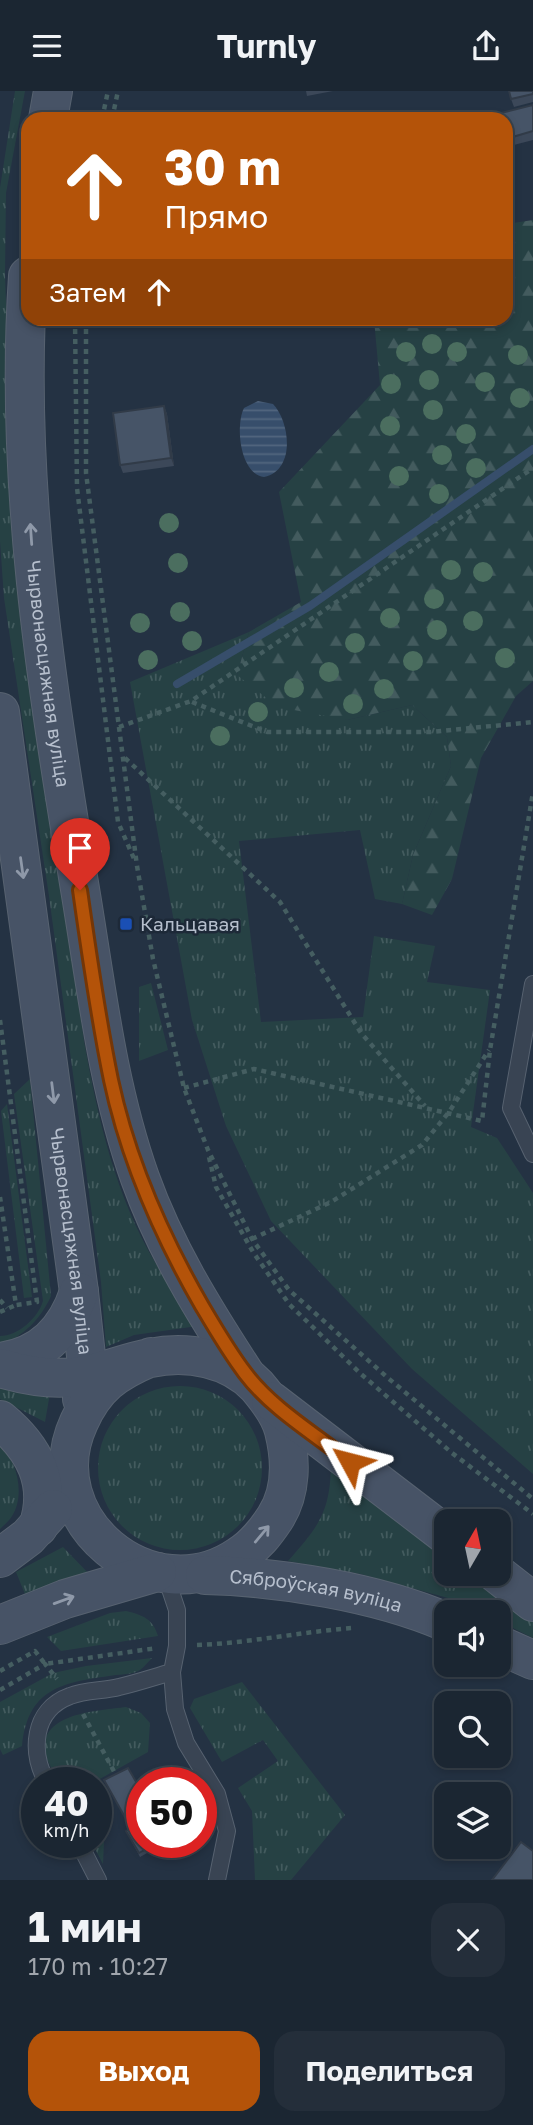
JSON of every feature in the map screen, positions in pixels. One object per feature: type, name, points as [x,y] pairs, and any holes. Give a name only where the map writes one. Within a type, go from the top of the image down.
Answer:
[{"type":"main road","points":[[49,112],[53,91]]},
{"type":"main road","name":"Чырвонасцяжная вуліца","points":[[26,326],[24,392],[33,550],[61,769],[93,983],[111,1081],[137,1168],[161,1229],[186,1279],[257,1387]]},
{"type":"main road","name":"Чырвонасцяжная вуліца","points":[[0,712],[88,1374],[70,1455]]},
{"type":"main road","points":[[0,1361],[31,1354],[47,1345],[59,1333],[79,1292]]},
{"type":"main road","points":[[0,1368],[34,1376],[72,1377],[151,1357],[183,1354],[215,1360],[257,1387],[434,1526]]},
{"type":"main road","points":[[0,1558],[38,1527],[58,1502],[87,1403],[104,1383],[126,1367],[151,1357]]},
{"type":"main road","points":[[0,1625],[65,1599],[168,1573],[211,1570],[239,1557],[261,1538],[278,1513],[288,1485],[289,1455],[283,1426],[257,1387]]},
{"type":"main road","points":[[0,1419],[70,1455]]},
{"type":"main road","points":[[0,1419],[30,1450],[40,1472],[43,1506],[38,1527]]},
{"type":"main road","points":[[70,1455],[78,1506],[96,1537],[114,1553],[135,1565],[168,1573]]},
{"type":"main road","name":"Сяброўская вуліца","points":[[168,1573],[240,1576],[320,1588],[374,1598],[434,1617]]},
{"type":"main road","points":[[511,1585],[533,1602]]},
{"type":"main road","points":[[511,1650],[533,1660]]},
{"type":"lane","points":[[533,984],[511,1108],[533,1154]]},
{"type":"lane","points":[[168,1573],[177,1610],[177,1646],[172,1672],[175,1709],[186,1743],[217,1794],[227,1831],[217,1880]]},
{"type":"lane","points":[[38,1767],[35,1746],[39,1730],[54,1706],[70,1696],[118,1687],[172,1672]]},
{"type":"lane","points":[[87,1858],[98,1880]]},
{"type":"path","points":[[104,112],[108,91]]},
{"type":"path","points":[[114,112],[118,91]]},
{"type":"path","points":[[75,326],[77,488],[118,822],[137,866]]},
{"type":"path","points":[[86,326],[86,473],[137,866],[153,959],[184,1088],[208,1150],[252,1239],[289,1290],[388,1378],[533,1499]]},
{"type":"path","points":[[119,727],[191,701],[533,468]]},
{"type":"path","points":[[191,701],[267,732],[431,731],[533,722]]},
{"type":"path","points":[[123,756],[280,902],[361,1033],[426,1107]]},
{"type":"path","points":[[184,1088],[254,1069],[482,1121],[490,1050],[533,792]]},
{"type":"path","points":[[0,1020],[37,1302],[16,1305],[0,1312]]},
{"type":"path","points":[[252,1239],[331,1202],[422,1145],[449,1112],[490,1050]]},
{"type":"path","points":[[0,1065],[7,1064]]},
{"type":"path","points":[[208,1150],[216,1187],[253,1252],[289,1304],[361,1374],[452,1453],[533,1514]]},
{"type":"path","points":[[0,1197],[16,1305]]},
{"type":"path","points":[[0,1300],[7,1308]]},
{"type":"path","points":[[0,1690],[45,1664],[177,1646],[224,1644],[307,1631],[358,1627]]},
{"type":"path","points":[[0,1671],[35,1651],[82,1713],[117,1778]]},
{"type":"green space","points":[[15,91],[25,91],[6,193],[5,275],[15,541],[84,1041],[102,1128],[129,1211],[161,1272],[198,1326],[134,1335],[106,1347],[101,1282],[49,896],[4,598],[0,541],[0,188]]},
{"type":"green space","points":[[533,220],[533,681],[516,696],[481,758],[452,879],[432,915],[402,904],[413,855],[451,766],[447,737],[412,705],[347,720],[278,707],[237,675],[249,632],[301,602],[279,492],[380,385],[375,326],[513,326],[513,223]]},
{"type":"green space","points":[[249,632],[237,675],[347,720],[412,705],[447,737],[451,766],[413,855],[402,904],[375,899],[360,830],[239,841],[261,1022],[363,1017],[374,936],[435,946],[427,982],[490,990],[471,1127],[497,1138],[533,1193],[533,1474],[412,1369],[271,1221],[226,1126],[192,1020],[130,682]]},
{"type":"green space","points":[[151,983],[168,1050],[139,1061],[139,987]]},
{"type":"green space","points":[[30,1079],[51,1296],[30,1326],[0,1346],[0,1336],[14,1333],[26,1325],[37,1314],[43,1301],[14,1094]]},
{"type":"green space","points":[[7,1104],[32,1297],[24,1298],[1,1111]]},
{"type":"green space","points":[[180,1386],[211,1392],[238,1410],[256,1437],[262,1468],[256,1499],[238,1526],[211,1544],[180,1550],[149,1544],[122,1526],[104,1499],[98,1468],[104,1437],[122,1410],[149,1392]]},
{"type":"green space","points":[[0,1388],[50,1393],[45,1422],[0,1399]]},
{"type":"green space","points":[[0,1446],[15,1469],[19,1489],[16,1508],[0,1529]]},
{"type":"green space","points":[[331,1459],[434,1541],[434,1586],[490,1586],[508,1600],[452,1600],[361,1574],[288,1561],[309,1537],[322,1515],[331,1477]]},
{"type":"green space","points":[[63,1547],[92,1577],[27,1599],[16,1572]]},
{"type":"green space","points":[[511,1602],[533,1620],[533,1638],[511,1627]]},
{"type":"green space","points":[[126,1611],[146,1619],[153,1625],[158,1636],[61,1651],[47,1637],[110,1613]]},
{"type":"green space","points":[[152,1658],[136,1672],[75,1682],[49,1693],[31,1712],[22,1746],[3,1755],[0,1749],[0,1702],[53,1673]]},
{"type":"green space","points":[[242,1682],[345,1815],[291,1880],[255,1880],[252,1811],[238,1788],[278,1761],[263,1740],[222,1762],[190,1708],[194,1699]]},
{"type":"green space","points":[[126,1707],[141,1713],[150,1723],[148,1752],[112,1772],[112,1767],[51,1767],[45,1744],[49,1732],[70,1717]]},
{"type":"water","points":[[258,401],[273,404],[279,412],[287,445],[281,465],[274,473],[264,477],[249,467],[240,437],[244,408]]},
{"type":"building","points":[[509,91],[533,91],[533,94],[511,99]]},
{"type":"building","points":[[533,105],[533,131],[513,137],[513,112],[505,112]]},
{"type":"building","points":[[164,406],[171,458],[120,465],[113,413]]},
{"type":"building","points":[[126,1769],[126,1819],[112,1794],[112,1776]]},
{"type":"building","points":[[521,1842],[533,1851],[533,1880],[492,1880],[508,1859],[511,1859]]},
{"type":"waterway","points":[[177,684],[310,606],[533,449]]},
{"type":"place","name":"Кальцавая","points":[[126,924]]},
{"type":"route","points":[[80,890],[111,1081],[133,1157],[161,1229],[212,1324],[245,1374],[269,1400],[350,1462]]}]
